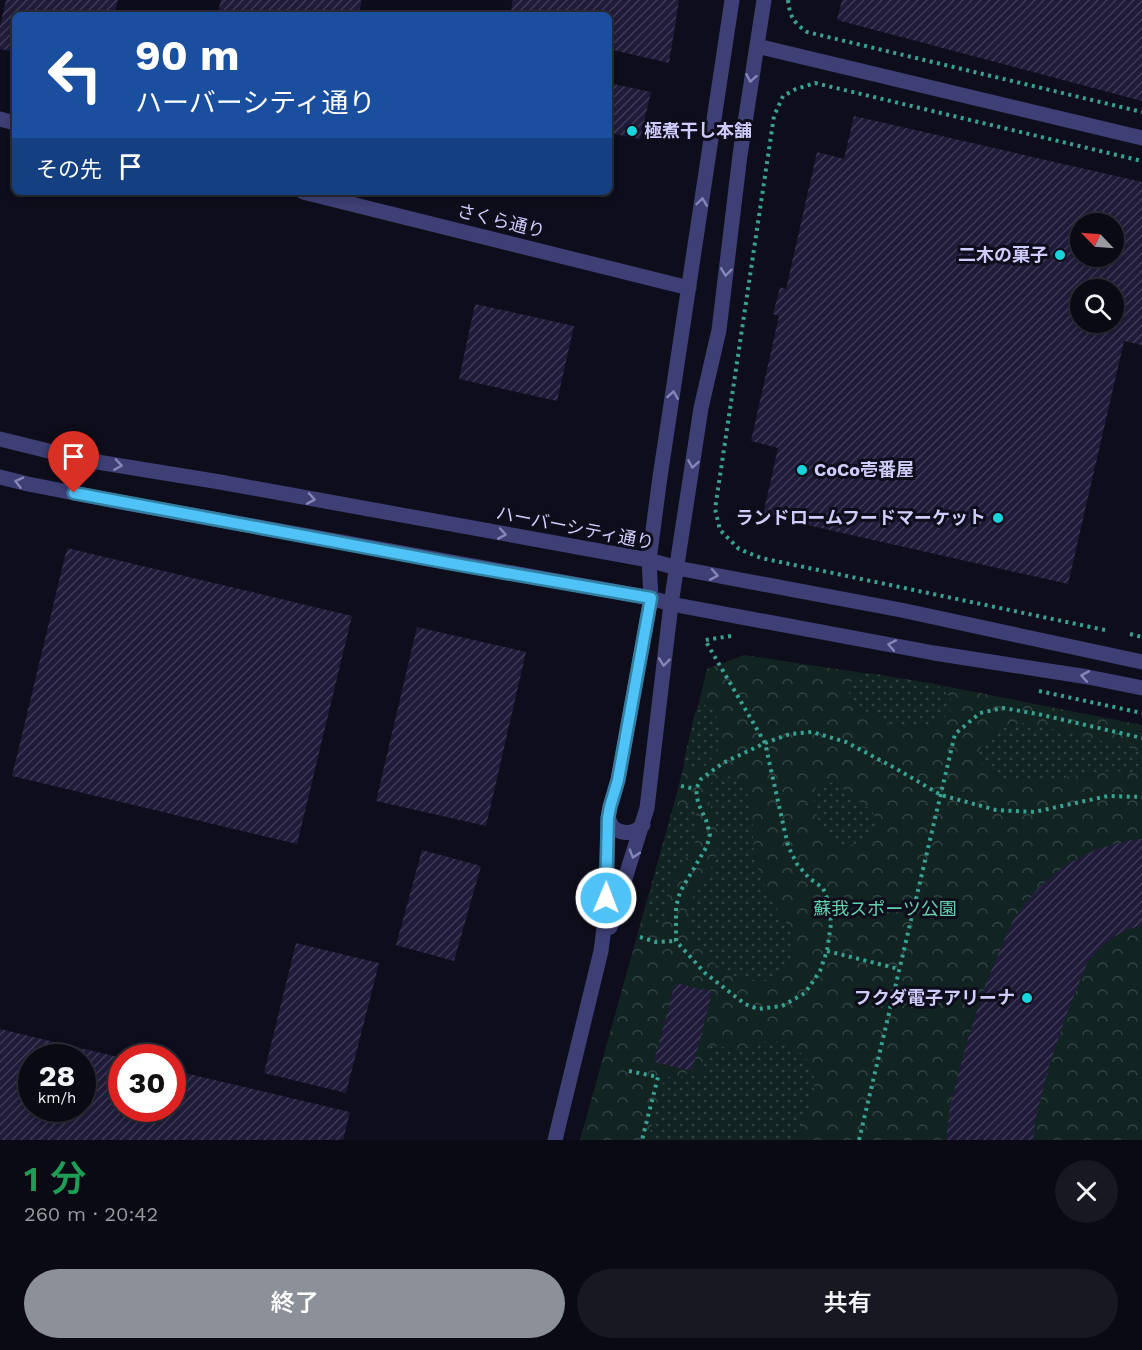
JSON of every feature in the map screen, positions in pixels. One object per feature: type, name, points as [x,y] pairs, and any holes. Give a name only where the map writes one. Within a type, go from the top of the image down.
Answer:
[{"type":"street","points":[[555,1140],[601,951],[606,912],[608,818],[618,780],[651,598],[649,560],[660,477],[732,0]]},
{"type":"street","points":[[601,951],[615,916],[647,808],[671,604],[701,408],[719,330],[740,155],[764,0]]},
{"type":"street","points":[[757,46],[1142,138]]},
{"type":"street","name":"さくら通り","points":[[315,195],[689,288]]},
{"type":"street","name":"ハーバーシティ通り","points":[[0,439],[85,460],[220,482],[649,560],[677,568],[901,610],[1142,662]]},
{"type":"street","points":[[0,477],[120,502],[651,598],[671,604],[934,653],[1077,675],[1142,688]]},
{"type":"street","points":[[608,818],[613,828],[625,833],[638,830],[643,825]]},
{"type":"path","points":[[788,0],[790,14],[795,23],[807,32],[1142,112]]},
{"type":"path","points":[[1106,630],[761,558],[739,549],[720,530],[715,509],[774,116],[783,96],[795,89],[815,83],[1142,161]]},
{"type":"path","points":[[1130,634],[1142,637]]},
{"type":"path","points":[[705,640],[765,743],[788,846],[797,864],[809,878],[823,888],[829,903],[831,924],[827,951],[820,971],[805,993],[782,1006],[758,1009],[745,1005],[705,973],[676,941],[676,907],[680,892],[708,846],[710,834],[698,803],[696,789],[700,779],[723,763],[765,743],[790,734],[812,732],[846,742],[941,795],[996,810],[1034,812],[1108,796],[1142,797]]},
{"type":"path","points":[[859,1140],[955,734],[980,713],[1003,708],[1142,738]]},
{"type":"path","points":[[681,786],[696,789]]},
{"type":"path","points":[[640,937],[656,942],[676,941]]},
{"type":"path","points":[[827,951],[899,970]]},
{"type":"path","points":[[629,1071],[658,1077],[642,1140]]},
{"type":"green space","name":"蘇我スポーツ公園","points":[[744,655],[924,682],[1142,725],[1142,1140],[580,1140],[678,789],[707,669]]},
{"type":"green space","points":[[871,673],[935,685],[947,694],[952,702],[951,710],[936,722],[925,726],[902,727],[883,721],[855,704],[849,694],[850,683],[856,677]]},
{"type":"green space","points":[[700,706],[712,707],[718,721],[719,742],[709,762],[702,768],[692,771],[685,766],[684,760],[695,713]]},
{"type":"green space","points":[[1023,723],[1142,751],[1142,773],[1102,771],[1046,781],[1020,782],[1008,780],[986,769],[978,757],[984,741],[999,730]]},
{"type":"green space","points":[[727,776],[745,788],[752,810],[755,857],[758,868],[771,900],[793,938],[792,958],[781,974],[773,979],[753,981],[742,979],[723,970],[698,947],[688,925],[687,909],[712,866],[718,847],[719,837],[707,792],[714,781]]},
{"type":"green space","points":[[826,782],[836,784],[872,811],[875,827],[867,838],[843,847],[834,844],[827,837],[819,822],[814,798],[817,785]]},
{"type":"green space","points":[[684,805],[695,813],[698,826],[697,836],[668,890],[665,919],[656,926],[648,921],[645,913],[671,817]]},
{"type":"green space","points":[[767,1041],[793,1047],[809,1063],[813,1074],[813,1096],[795,1140],[648,1140],[665,1076],[680,1080],[683,1073],[701,1077],[710,1045],[740,1050]]},
{"type":"building","points":[[6,0],[118,0],[115,12],[12,12],[12,51],[0,49],[0,26]]},
{"type":"building","points":[[221,0],[362,0],[359,12],[218,12]]},
{"type":"building","points":[[513,0],[679,0],[669,63],[612,50],[612,12],[511,12]]},
{"type":"building","points":[[842,0],[1142,0],[1142,101],[837,20]]},
{"type":"building","points":[[612,84],[651,92],[640,139],[612,134]]},
{"type":"building","points":[[854,116],[1142,182],[1142,345],[1124,341],[1068,584],[763,515],[778,448],[751,441],[779,316],[773,314],[780,287],[786,289],[817,152],[844,159]]},
{"type":"building","points":[[475,304],[574,326],[557,401],[459,379]]},
{"type":"building","points":[[67,548],[352,616],[297,844],[12,776]]},
{"type":"building","points":[[417,627],[526,652],[486,826],[376,801]]},
{"type":"building","name":"フクダ電子アリーナ","points":[[1142,839],[1142,926],[1128,929],[1112,938],[1087,963],[1049,1066],[1035,1121],[1033,1140],[946,1140],[950,1106],[967,1042],[986,983],[1013,920],[1037,889],[1064,866],[1097,849]]},
{"type":"building","points":[[422,850],[481,866],[454,961],[396,945]]},
{"type":"building","points":[[296,943],[379,963],[346,1093],[264,1073]]},
{"type":"building","points":[[675,983],[712,992],[692,1071],[654,1062]]},
{"type":"building","points":[[0,1029],[63,1044],[18,1044],[18,1122],[96,1122],[96,1052],[108,1055],[108,1122],[186,1122],[186,1073],[350,1112],[343,1140],[0,1140]]},
{"type":"place","name":"極煮干し本舗","points":[[632,131]]},
{"type":"place","name":"二木の菓子","points":[[1060,255]]},
{"type":"place","name":"CoCo壱番屋","points":[[802,470]]},
{"type":"place","name":"ランドロームフードマーケット","points":[[998,518]]},
{"type":"place","name":"フクダ電子アリーナ","points":[[1027,998]]},
{"type":"route","points":[[74,493],[651,598],[618,780],[608,818],[606,898]]}]
